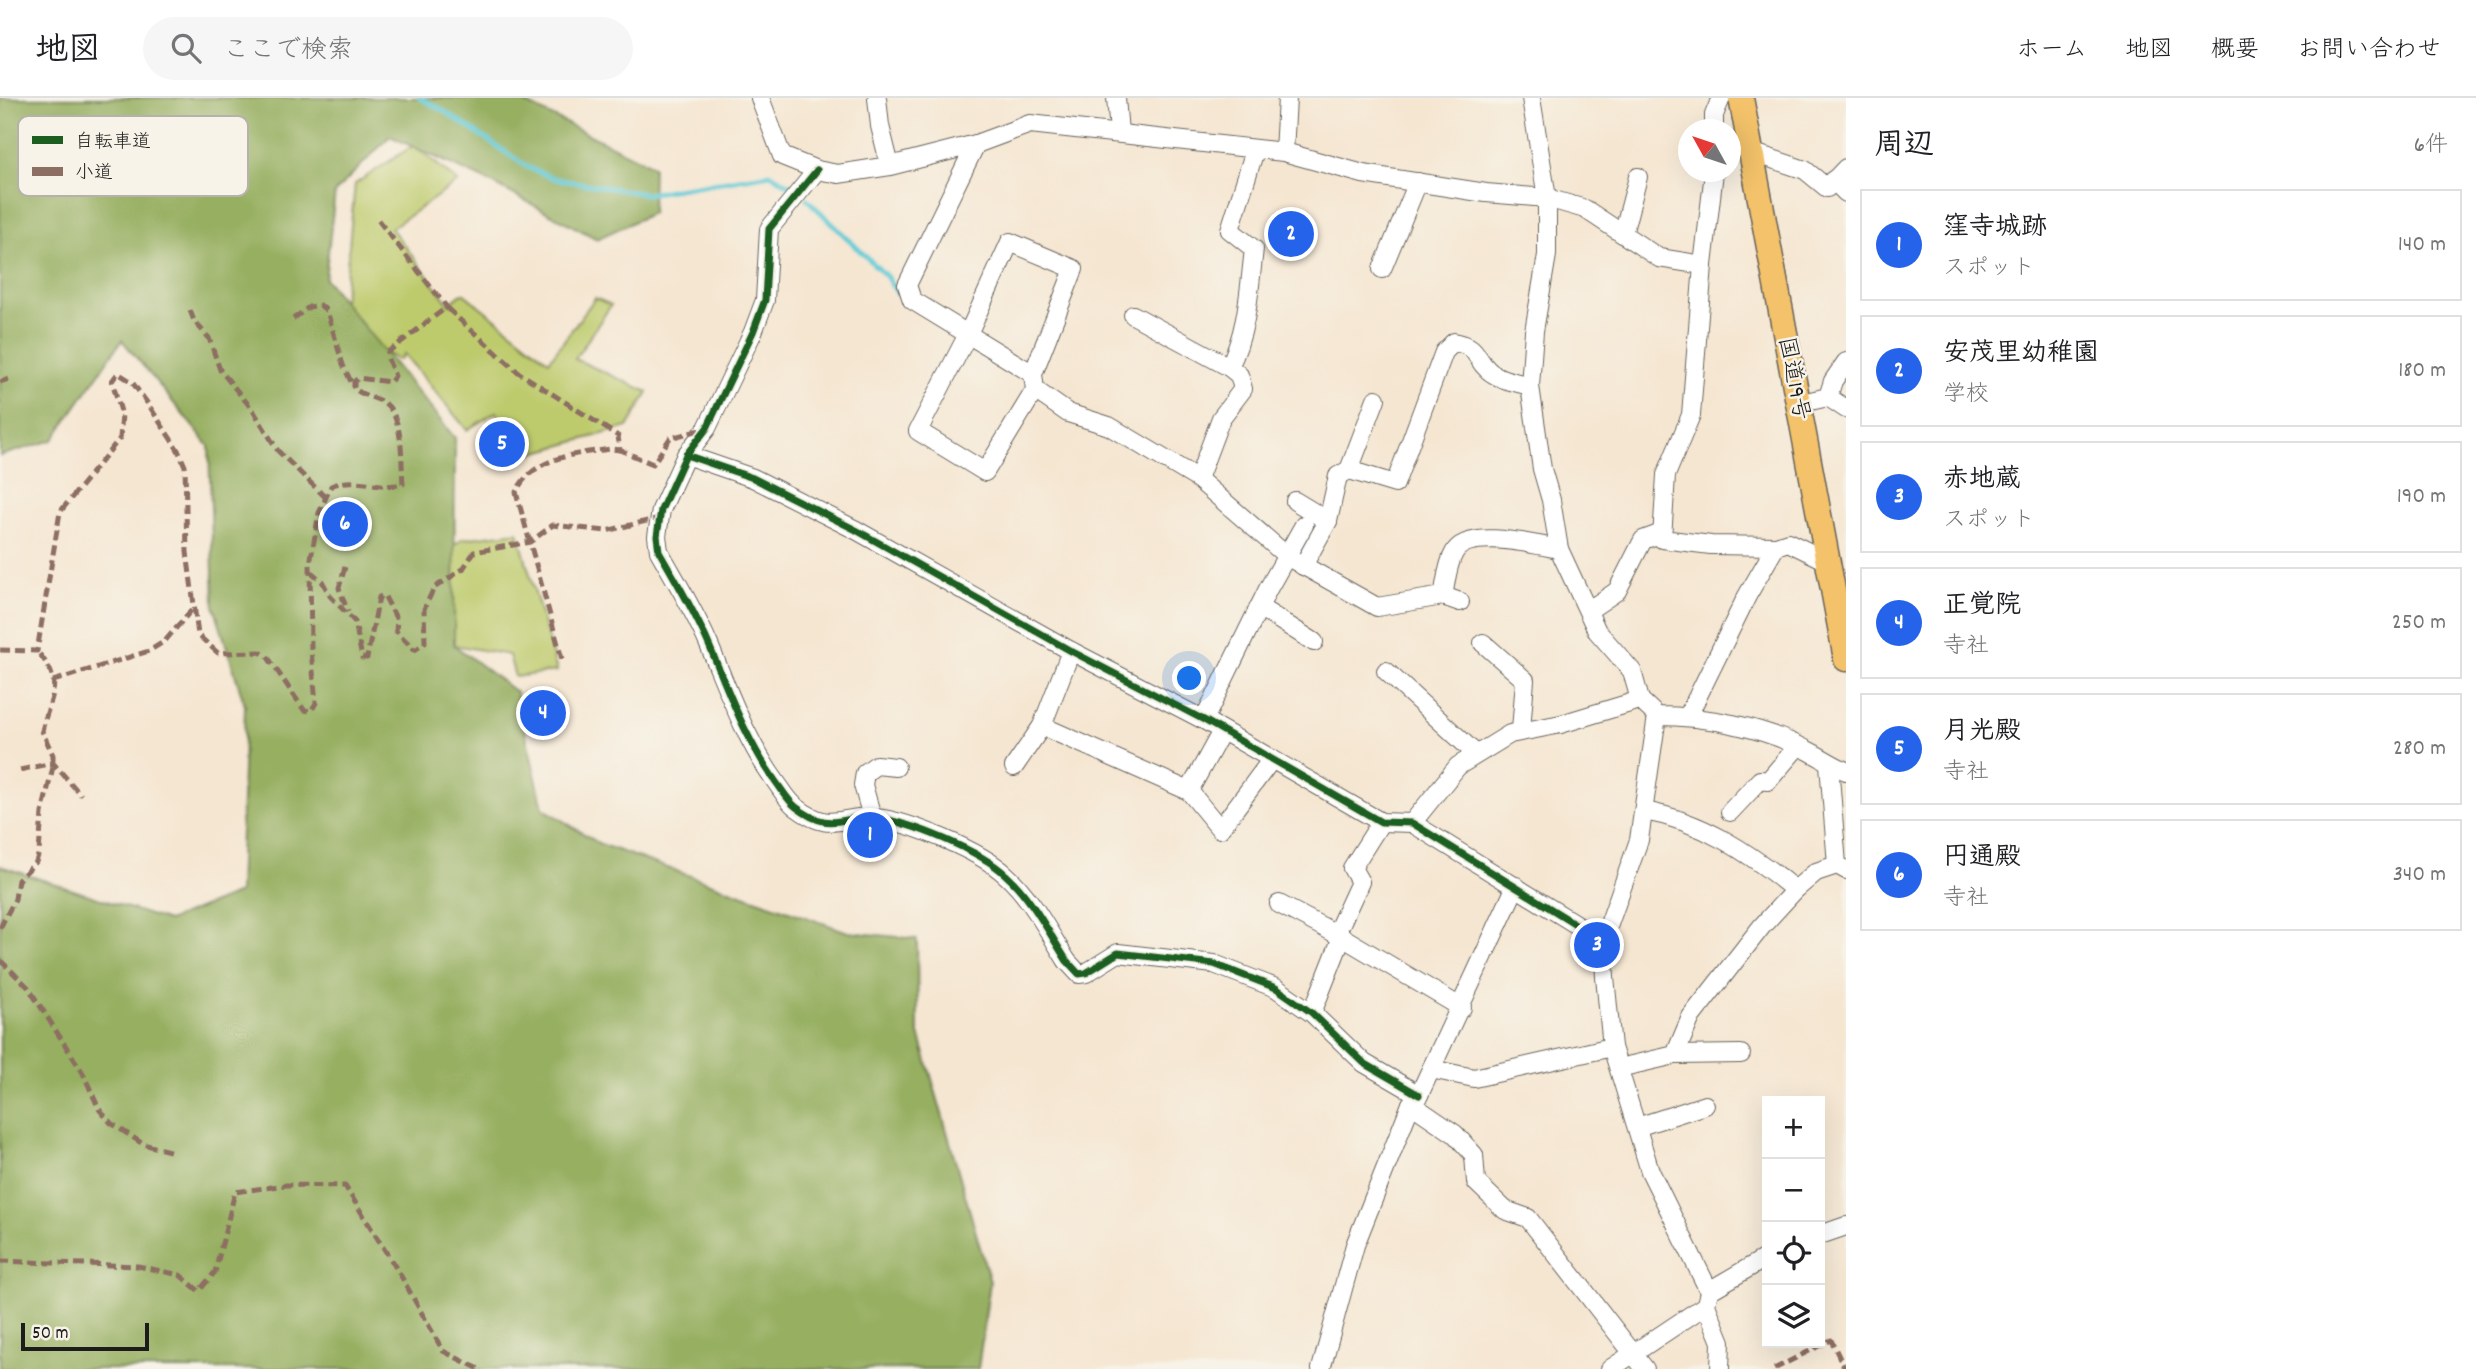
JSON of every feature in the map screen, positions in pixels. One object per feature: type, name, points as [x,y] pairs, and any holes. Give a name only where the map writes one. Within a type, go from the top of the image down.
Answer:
[{"type":"highway","name":"国道19号","points":[[1741,98],[1797,404],[1835,578],[1846,659]]},
{"type":"street","points":[[760,98],[782,156],[817,170],[838,174],[890,166],[975,144],[1030,124],[1119,132],[1284,152],[1363,174],[1547,198],[1585,209],[1659,258],[1703,265]]},
{"type":"street","points":[[877,98],[880,126],[890,166]]},
{"type":"street","points":[[1116,98],[1119,132]]},
{"type":"street","points":[[1284,152],[1287,98]]},
{"type":"street","points":[[1531,98],[1547,198],[1546,256],[1534,331],[1530,386],[1542,470],[1551,499],[1559,549],[1597,631],[1632,671],[1640,700],[1657,716],[1688,716],[1755,731],[1798,746],[1846,771]]},
{"type":"street","points":[[1714,119],[1721,98]]},
{"type":"street","points":[[975,144],[907,285],[912,300],[1034,382],[1068,412],[1109,426],[1198,479],[1295,562],[1377,607],[1451,599],[1454,552],[1464,544],[1493,538],[1559,549]]},
{"type":"street","points":[[1228,367],[1239,348],[1245,324],[1254,249],[1230,230],[1255,150]]},
{"type":"street","points":[[1751,152],[1805,170],[1827,188],[1839,174],[1846,193]]},
{"type":"street","points":[[817,170],[769,229],[765,300],[754,332],[707,428],[686,455],[661,510],[657,536],[659,551],[709,645],[734,710],[766,768],[792,805],[821,821],[844,822],[873,817],[958,845],[1006,874],[1079,974],[1086,973],[1118,953],[1214,964],[1276,988],[1312,1013],[1364,1063],[1415,1099],[1454,1134],[1474,1155],[1476,1182],[1505,1210],[1528,1218],[1645,1369]]},
{"type":"street","points":[[1623,234],[1638,177]]},
{"type":"street","points":[[1382,270],[1418,182]]},
{"type":"street","points":[[1713,182],[1691,415],[1666,475],[1662,539],[1712,545],[1776,546],[1788,542],[1835,578]]},
{"type":"street","points":[[1010,242],[1074,269],[1034,382],[985,472],[918,432],[967,336],[1010,242]]},
{"type":"street","points":[[1133,315],[1239,375],[1243,389],[1221,418],[1198,479]]},
{"type":"street","points":[[1349,470],[1395,484],[1444,352],[1454,342],[1467,345],[1478,352],[1486,369],[1502,379],[1530,386]]},
{"type":"street","points":[[1828,397],[1833,381],[1846,362]]},
{"type":"street","points":[[1797,404],[1828,397],[1846,409]]},
{"type":"street","points":[[1205,720],[1259,607],[1328,521],[1338,477],[1349,470],[1376,399]]},
{"type":"street","points":[[686,455],[753,478],[799,501],[1071,651],[1205,720],[1381,822],[1412,824],[1603,941]]},
{"type":"street","points":[[1295,501],[1328,521]]},
{"type":"street","points":[[1295,562],[1304,525]]},
{"type":"street","points":[[1589,610],[1617,591],[1643,540],[1662,533]]},
{"type":"street","points":[[1688,716],[1746,596],[1776,546]]},
{"type":"street","points":[[1259,607],[1314,642]]},
{"type":"street","points":[[1483,643],[1525,680],[1521,730]]},
{"type":"street","points":[[1014,767],[1042,726],[1071,651]]},
{"type":"street","points":[[1386,671],[1476,754]]},
{"type":"street","points":[[1412,824],[1458,766],[1476,754],[1521,730],[1561,724],[1640,700]]},
{"type":"street","points":[[1657,716],[1639,840],[1603,941],[1612,1047],[1650,1171],[1707,1298],[1721,1342],[1720,1369]]},
{"type":"street","points":[[1042,726],[1189,792],[1220,829],[1272,760]]},
{"type":"street","points":[[1189,792],[1222,731]]},
{"type":"street","points":[[1730,812],[1760,780],[1768,781],[1798,746]]},
{"type":"street","points":[[1675,1055],[1691,1017],[1762,926],[1795,890],[1816,872],[1842,867],[1829,764]]},
{"type":"street","points":[[873,817],[863,785],[865,774],[876,765],[896,767]]},
{"type":"street","points":[[1644,811],[1686,820],[1759,860],[1795,890]]},
{"type":"street","points":[[1312,1013],[1360,882],[1352,868],[1381,822]]},
{"type":"street","points":[[1321,1369],[1355,1245],[1415,1099],[1462,1008],[1516,886]]},
{"type":"street","points":[[1279,904],[1462,1008]]},
{"type":"street","points":[[1431,1069],[1474,1079],[1612,1047]]},
{"type":"street","points":[[1619,1068],[1675,1055],[1741,1054]]},
{"type":"street","points":[[1637,1127],[1705,1105]]},
{"type":"street","points":[[1825,1233],[1846,1226]]},
{"type":"street","points":[[1610,1369],[1762,1260]]},
{"type":"green space","points":[[0,98],[515,98],[653,166],[652,213],[597,239],[494,184],[390,136],[335,192],[325,279],[455,438],[454,645],[516,692],[543,808],[600,844],[848,932],[917,939],[918,1030],[990,1282],[978,1369],[0,1369],[0,866],[168,921],[239,893],[245,706],[214,606],[209,446],[122,340],[53,440],[0,456]]},
{"type":"green space","points":[[414,145],[458,182],[391,228],[449,304],[463,293],[549,361],[595,298],[611,305],[575,359],[648,392],[628,427],[530,454],[496,412],[467,430],[404,354],[399,360],[341,329],[355,184]]},
{"type":"green space","points":[[518,532],[557,671],[515,677],[509,655],[454,645],[434,562],[462,539]]},
{"type":"waterway","points":[[420,98],[529,168],[556,179],[646,194],[771,174],[796,189]]},
{"type":"waterway","points":[[807,199],[886,276],[898,294]]},
{"type":"marked path","points":[[378,220],[449,310]]},
{"type":"marked path","points":[[293,319],[309,307],[320,305],[327,311],[343,365],[354,388]]},
{"type":"marked path","points":[[190,310],[194,321],[209,338],[220,370],[253,410],[278,451],[326,498]]},
{"type":"marked path","points":[[0,650],[37,651],[60,512],[120,438],[122,415],[112,381],[118,373],[132,382],[148,404],[178,450],[185,466],[187,552],[198,635],[218,653],[260,652],[267,656],[304,710],[311,711],[316,703],[311,650],[310,564],[319,513],[331,486],[349,482],[403,484],[401,444],[393,414],[384,403],[354,388],[354,382],[358,378],[390,382],[395,376],[387,357],[388,352],[443,310],[449,310],[518,372],[618,436],[620,450],[653,464],[670,438],[704,429]]},
{"type":"marked path","points":[[0,382],[9,379]]},
{"type":"marked path","points":[[562,659],[516,492],[534,471],[557,459],[611,449],[620,450]]},
{"type":"marked path","points":[[310,571],[322,581],[330,596],[355,622],[362,658],[367,658],[379,597],[384,595],[397,620],[396,631],[415,650],[425,643],[424,609],[434,588],[463,569],[474,552],[530,542],[553,525],[606,531],[659,518]]},
{"type":"marked path","points":[[345,567],[339,588],[348,612]]},
{"type":"marked path","points":[[53,681],[149,651],[165,641],[194,607]]},
{"type":"marked path","points":[[0,928],[15,899],[18,880],[36,862],[42,813],[53,767],[53,755],[42,731],[52,699],[53,682],[46,663],[37,651]]},
{"type":"marked path","points":[[20,770],[53,763],[81,795]]},
{"type":"marked path","points":[[0,960],[28,987],[83,1073],[99,1109],[111,1123],[143,1144],[173,1152]]},
{"type":"marked path","points":[[0,1261],[138,1266],[180,1275],[199,1291],[215,1272],[235,1192],[286,1185],[345,1186],[401,1276],[443,1351],[479,1369]]},
{"type":"marked path","points":[[1774,1369],[1831,1340],[1845,1369]]},
{"type":"cycle path","points":[[817,170],[769,229],[765,300],[753,332],[707,428],[686,455],[661,510],[657,536],[659,551],[698,621],[738,715],[765,766],[793,805],[819,820],[837,822],[876,818],[907,825],[963,847],[995,866],[1024,894],[1067,961],[1079,974],[1086,973],[1118,953],[1214,964],[1276,988],[1312,1013],[1364,1063],[1419,1095]]},
{"type":"cycle path","points":[[686,455],[753,478],[856,530],[1071,651],[1204,720],[1381,822],[1412,823],[1603,941]]},
{"type":"place","name":"安茂里幼稚園","points":[[1291,234]]},
{"type":"place","name":"月光殿","points":[[502,444]]},
{"type":"place","name":"円通殿","points":[[345,524]]},
{"type":"place","name":"正覚院","points":[[543,713]]},
{"type":"place","name":"窪寺城跡","points":[[870,835]]},
{"type":"place","name":"赤地蔵","points":[[1597,945]]}]
